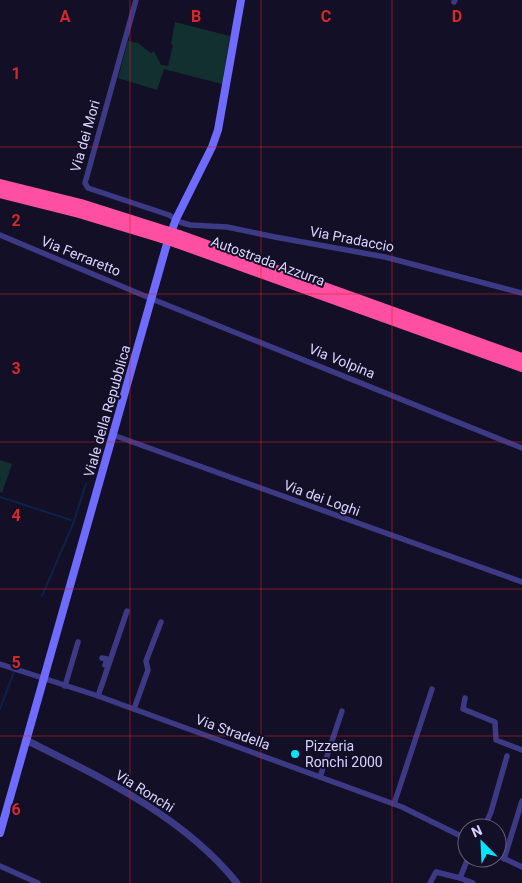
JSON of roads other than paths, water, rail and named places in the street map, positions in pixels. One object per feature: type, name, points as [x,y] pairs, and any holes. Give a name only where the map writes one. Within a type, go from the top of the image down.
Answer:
[{"type":"highway","name":"Autostrada Azzurra","points":[[0,184],[81,204],[522,358]]},
{"type":"highway","name":"Autostrada Azzurra","points":[[0,193],[164,234]]},
{"type":"highway","name":"Autostrada Azzurra","points":[[178,239],[522,367]]},
{"type":"main road","name":"Viale della Repubblica","points":[[0,833],[176,219],[212,147],[218,130],[241,0]]},
{"type":"street","name":"Via dei Mori","points":[[136,0],[85,183],[86,186],[176,219]]},
{"type":"street","name":"Via Pradaccio","points":[[176,219],[190,225],[227,227],[275,238],[385,258],[522,293]]},
{"type":"street","name":"Via Ferraretto","points":[[0,235],[152,299]]},
{"type":"street","name":"Via Volpina","points":[[152,299],[522,448]]},
{"type":"street","name":"Via dei Loghi","points":[[114,435],[522,582]]},
{"type":"street","points":[[97,696],[127,611]]},
{"type":"street","points":[[134,709],[148,670],[146,661],[161,622]]},
{"type":"street","points":[[65,686],[78,642]]},
{"type":"street","points":[[97,696],[107,660],[102,658]]},
{"type":"street","name":"Via Stradella","points":[[0,664],[134,709],[394,804],[457,834]]},
{"type":"street","points":[[394,804],[432,689]]},
{"type":"street","points":[[465,698],[463,709],[495,722],[496,740],[522,750]]},
{"type":"street","points":[[320,777],[342,711]]},
{"type":"street","name":"Via Ronchi","points":[[26,740],[86,769],[169,819],[191,837],[237,883]]},
{"type":"street","points":[[488,818],[507,756]]},
{"type":"street","points":[[507,849],[522,801]]},
{"type":"street","points":[[507,860],[522,867]]},
{"type":"street","points":[[0,866],[38,883]]},
{"type":"street","points":[[460,878],[464,868]]},
{"type":"street","points":[[430,883],[436,872],[473,883]]},
{"type":"waterway","points":[[42,596],[73,524],[86,484]]},
{"type":"waterway","points":[[0,497],[71,520]]},
{"type":"waterway","points":[[0,709],[14,672]]},
{"type":"place","name":"Pizzeria Ronchi 2000","points":[[295,754]]}]
